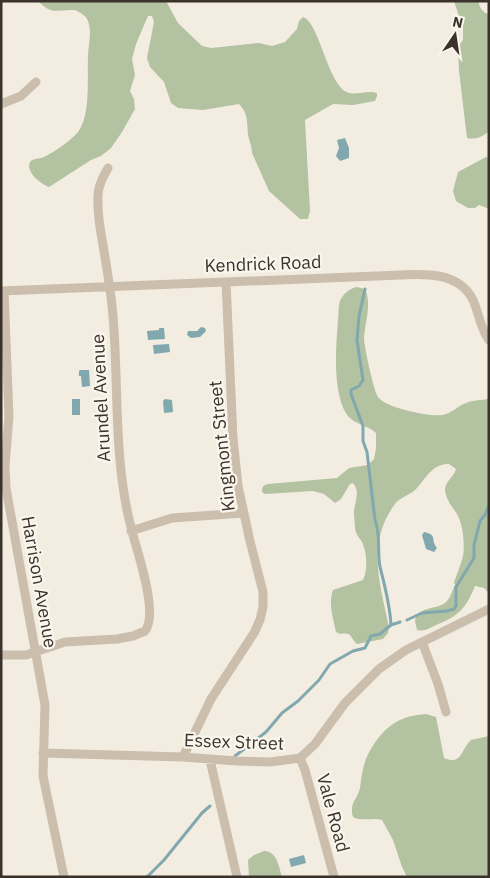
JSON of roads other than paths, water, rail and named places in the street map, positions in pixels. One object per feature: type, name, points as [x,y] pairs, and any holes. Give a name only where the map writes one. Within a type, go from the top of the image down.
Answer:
[{"type":"street","points":[[1,104],[22,96],[36,82]]},
{"type":"street","name":"Arundel Avenue","points":[[35,653],[66,642],[117,639],[133,636],[145,631],[148,626],[149,609],[146,583],[131,531],[120,455],[110,287],[98,202],[99,188],[108,168]]},
{"type":"street","name":"Kendrick Road","points":[[3,291],[424,275],[446,278],[459,284],[470,295],[482,329],[489,340]]},
{"type":"street","name":"Kingmont Street","points":[[182,756],[211,699],[254,633],[262,612],[263,597],[238,486],[233,438],[226,282]]},
{"type":"street","name":"Harrison Avenue","points":[[3,291],[9,416],[5,474],[46,711],[42,776],[64,877]]},
{"type":"street","points":[[131,531],[172,518],[244,512]]},
{"type":"street","name":"Essex Street","points":[[43,753],[182,756],[210,760],[270,762],[300,758],[315,744],[338,711],[365,682],[397,656],[489,610]]},
{"type":"street","points":[[422,642],[436,676],[446,712]]},
{"type":"street","points":[[1,655],[16,656],[35,653]]},
{"type":"street","name":"Vale Road","points":[[300,758],[305,770],[334,877]]},
{"type":"street","points":[[210,760],[237,877]]},
{"type":"water","points":[[345,138],[349,148],[349,158],[340,161],[336,156],[339,148],[337,140]]},
{"type":"water","points":[[201,327],[205,328],[206,331],[200,337],[191,338],[187,335],[188,331],[197,331]]},
{"type":"water","points":[[159,328],[164,328],[165,339],[148,340],[147,331],[159,330]]},
{"type":"water","points":[[169,344],[170,352],[154,354],[153,345]]},
{"type":"water","points":[[80,370],[89,370],[90,386],[82,387],[81,376],[79,376]]},
{"type":"water","points":[[72,399],[80,399],[80,415],[72,415]]},
{"type":"water","points":[[165,399],[172,400],[173,412],[164,413],[163,401]]},
{"type":"water","points":[[424,532],[432,536],[437,548],[434,552],[426,549],[422,535]]},
{"type":"water","points":[[304,855],[306,863],[291,867],[289,859]]},
{"type":"waterway","points":[[365,289],[359,316],[357,340],[363,380],[359,386],[351,390],[351,394],[363,426],[363,441],[367,452],[378,531],[379,561],[391,625]]},
{"type":"waterway","points":[[407,620],[422,613],[454,609],[456,606],[456,587],[474,558],[474,545],[480,521],[489,505]]},
{"type":"waterway","points":[[235,756],[266,732],[282,713],[298,701],[319,680],[330,664],[353,651],[365,648],[371,636],[380,634],[391,625],[400,622]]},
{"type":"waterway","points":[[147,877],[210,806]]}]
